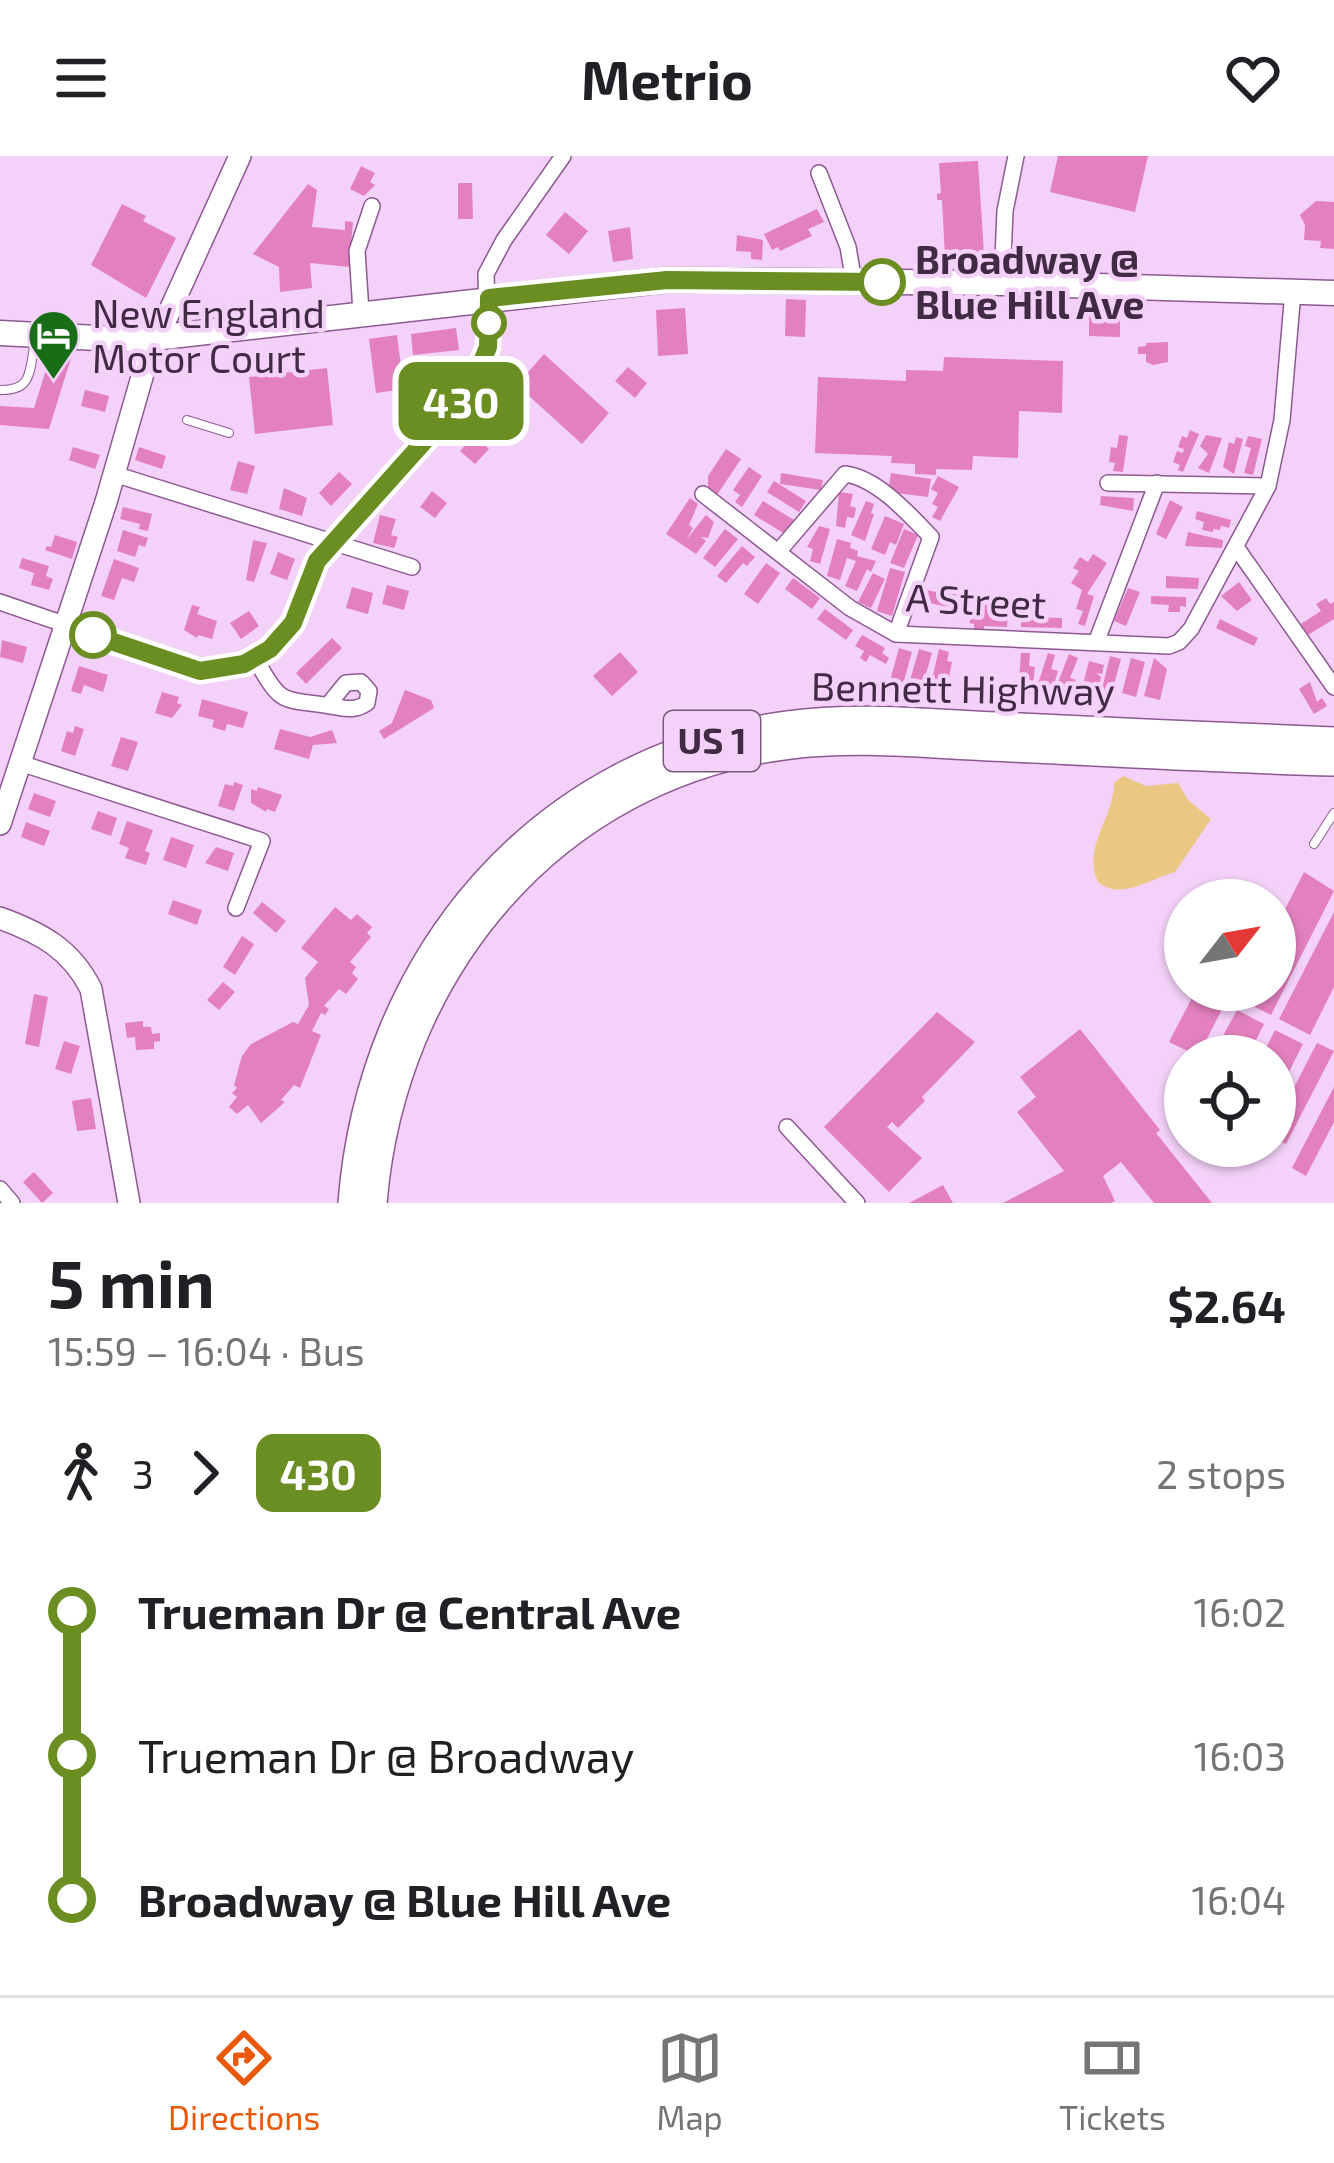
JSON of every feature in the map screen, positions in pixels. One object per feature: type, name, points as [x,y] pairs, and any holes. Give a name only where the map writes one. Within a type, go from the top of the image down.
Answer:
[{"type":"highway","name":"Bennett Highway","points":[[352,1203],[364,1120],[380,1059],[404,1001],[442,937],[488,879],[542,828],[648,764],[741,733],[838,721],[1334,741]]},
{"type":"highway","name":"Bennett Highway","points":[[373,1203],[384,1123],[404,1053],[460,946],[491,906],[542,855],[591,819],[656,783],[736,755],[833,742],[1334,762]]},
{"type":"main road","points":[[0,334],[155,338],[667,280],[1334,292]]},
{"type":"street","points":[[0,824],[155,338],[240,156]]},
{"type":"street","points":[[0,602],[200,671],[244,664],[283,638],[309,575],[471,389],[488,347],[485,274],[563,156]]},
{"type":"street","points":[[1002,283],[1005,211],[1016,156]]},
{"type":"street","points":[[819,173],[848,247],[854,282]]},
{"type":"street","points":[[361,312],[357,251],[372,206]]},
{"type":"street","points":[[1292,291],[1282,420],[1268,486],[1236,547],[1334,686]]},
{"type":"street","points":[[114,474],[412,567]]},
{"type":"street","points":[[778,552],[845,474],[858,475],[931,536],[896,634]]},
{"type":"street","points":[[1108,483],[1268,486]]},
{"type":"street","points":[[1097,640],[1157,483]]},
{"type":"street","name":"A Street","points":[[703,494],[850,608],[896,634],[1168,646],[1190,629],[1236,547]]},
{"type":"street","points":[[256,658],[283,699],[328,705]]},
{"type":"street","points":[[20,763],[262,841],[236,908]]},
{"type":"street","points":[[0,918],[61,947],[91,989],[129,1203]]},
{"type":"street","points":[[787,1126],[857,1203]]},
{"type":"street","points":[[0,1189],[12,1203]]},
{"type":"lane","points":[[0,390],[19,389],[26,382],[36,335]]},
{"type":"lane","points":[[187,420],[230,433]]},
{"type":"lane","points":[[1314,844],[1334,813]]},
{"type":"shaded area","points":[[1123,776],[1146,786],[1178,783],[1188,800],[1211,819],[1175,872],[1116,889],[1098,882],[1094,856],[1114,783]]},
{"type":"building","points":[[1058,156],[1148,156],[1135,212],[1050,192]]},
{"type":"building","points":[[978,161],[984,254],[945,257],[942,200],[937,200],[941,193],[939,163]]},
{"type":"building","points":[[361,166],[375,173],[370,182],[375,185],[364,196],[350,189]]},
{"type":"building","points":[[458,183],[472,183],[473,219],[458,219]]},
{"type":"building","points":[[308,184],[317,190],[312,227],[345,230],[345,221],[353,222],[349,267],[310,263],[312,288],[280,292],[279,267],[253,254]]},
{"type":"building","points":[[1316,201],[1334,202],[1334,249],[1320,248],[1321,241],[1304,240],[1300,215]]},
{"type":"building","points":[[122,204],[176,238],[146,298],[91,265]]},
{"type":"building","points":[[817,209],[824,222],[808,229],[812,236],[772,250],[764,234]]},
{"type":"building","points":[[565,212],[588,231],[569,254],[546,235]]},
{"type":"building","points":[[630,227],[633,259],[613,262],[608,231]]},
{"type":"building","points":[[737,235],[763,240],[762,260],[751,259],[751,252],[736,251]]},
{"type":"building","points":[[786,299],[806,300],[805,337],[785,336]]},
{"type":"building","points":[[685,308],[688,354],[658,356],[656,310]]},
{"type":"building","points":[[1089,310],[1120,311],[1120,337],[1089,336]]},
{"type":"building","points":[[456,328],[459,350],[413,355],[411,334]]},
{"type":"building","points":[[397,335],[404,389],[376,393],[369,339]]},
{"type":"building","points":[[1168,342],[1168,362],[1153,365],[1146,362],[1146,354],[1138,354],[1138,347],[1146,343]]},
{"type":"building","points":[[544,354],[609,413],[582,444],[517,385]]},
{"type":"building","name":"New England Motor Court","points":[[50,357],[71,358],[49,429],[0,425],[0,406],[34,408]]},
{"type":"building","points":[[944,357],[1063,361],[1062,413],[1019,411],[1018,458],[973,456],[972,470],[915,474],[915,464],[891,463],[892,456],[815,453],[818,377],[906,381],[906,370],[943,371]]},
{"type":"building","points":[[628,367],[647,383],[635,398],[615,381]]},
{"type":"building","points":[[327,368],[333,425],[255,434],[249,377]]},
{"type":"building","points":[[85,390],[109,396],[105,412],[81,406]]},
{"type":"building","points":[[1190,430],[1199,434],[1183,472],[1173,462],[1177,451],[1183,453],[1178,447]]},
{"type":"building","points":[[474,435],[489,449],[475,464],[460,451]]},
{"type":"building","points":[[1119,435],[1128,436],[1123,472],[1113,471],[1115,463],[1109,462]]},
{"type":"building","points":[[1206,435],[1222,438],[1209,473],[1198,468],[1208,454],[1200,446]]},
{"type":"building","points":[[1248,436],[1262,439],[1253,475],[1244,473],[1251,448],[1245,446]]},
{"type":"building","points":[[1236,437],[1243,439],[1234,474],[1223,467],[1229,442],[1234,444]]},
{"type":"building","points":[[73,447],[100,455],[95,469],[69,460]]},
{"type":"building","points":[[139,447],[166,456],[162,469],[135,460]]},
{"type":"building","points":[[726,449],[741,459],[717,495],[708,489],[708,476]]},
{"type":"building","points":[[238,461],[255,466],[247,494],[230,490]]},
{"type":"building","points":[[749,467],[762,476],[742,507],[735,502],[740,495],[733,490]]},
{"type":"building","points":[[339,472],[352,484],[331,506],[319,493]]},
{"type":"building","points":[[781,473],[823,480],[821,490],[780,484]]},
{"type":"building","points":[[891,473],[931,479],[928,497],[888,492]]},
{"type":"building","points":[[938,476],[959,487],[940,521],[932,517],[938,493],[931,489]]},
{"type":"building","points":[[774,481],[806,501],[799,512],[767,492]]},
{"type":"building","points":[[284,488],[307,498],[302,516],[279,509]]},
{"type":"building","points":[[432,491],[447,503],[435,518],[420,507]]},
{"type":"building","points":[[839,492],[853,494],[850,506],[856,508],[845,528],[836,526]]},
{"type":"building","points":[[1101,496],[1134,498],[1133,511],[1100,505]]},
{"type":"building","points":[[690,498],[698,504],[686,540],[706,515],[714,522],[708,538],[701,537],[706,541],[696,554],[666,534]]},
{"type":"building","points":[[1170,500],[1183,507],[1166,539],[1156,534]]},
{"type":"building","points":[[763,501],[794,520],[785,534],[754,515]]},
{"type":"building","points":[[866,501],[874,504],[874,514],[865,541],[851,535]]},
{"type":"building","points":[[123,507],[152,514],[148,531],[120,519]]},
{"type":"building","points":[[1197,511],[1231,520],[1229,528],[1202,530],[1204,522],[1195,519]]},
{"type":"building","points":[[380,515],[396,519],[391,535],[398,537],[394,548],[373,543]]},
{"type":"building","points":[[885,516],[904,524],[896,545],[890,542],[885,555],[871,549]]},
{"type":"building","points":[[819,526],[830,529],[820,564],[810,561],[813,549],[807,547]]},
{"type":"building","points":[[725,529],[738,539],[715,567],[703,558]]},
{"type":"building","points":[[904,529],[918,535],[904,568],[890,563]]},
{"type":"building","points":[[123,530],[148,538],[135,557],[117,551]]},
{"type":"building","points":[[1188,532],[1223,540],[1222,548],[1185,546]]},
{"type":"building","points":[[55,535],[77,542],[72,559],[45,550]]},
{"type":"building","points":[[837,539],[851,543],[857,556],[876,561],[857,591],[845,586],[856,561],[847,558],[840,580],[827,576]]},
{"type":"building","points":[[253,540],[267,543],[254,582],[246,580]]},
{"type":"building","points":[[742,546],[755,557],[726,583],[717,576]]},
{"type":"building","points":[[278,552],[295,559],[287,580],[270,574]]},
{"type":"building","points":[[1093,554],[1107,563],[1087,594],[1094,596],[1085,626],[1078,624],[1083,611],[1076,609],[1082,590],[1071,583],[1079,571],[1073,568],[1080,557],[1088,562]]},
{"type":"building","points":[[22,558],[49,566],[46,576],[53,579],[49,590],[31,585],[34,573],[19,568]]},
{"type":"building","points":[[114,559],[139,568],[134,582],[122,578],[114,600],[101,596]]},
{"type":"building","points":[[766,563],[780,573],[758,604],[744,594]]},
{"type":"building","points":[[890,568],[905,572],[892,616],[877,611]]},
{"type":"building","points":[[873,573],[885,579],[871,608],[858,602]]},
{"type":"building","points":[[1166,576],[1199,578],[1198,589],[1166,588]]},
{"type":"building","points":[[793,578],[820,598],[812,609],[785,589]]},
{"type":"building","points":[[1239,582],[1252,600],[1237,611],[1221,596]]},
{"type":"building","points":[[387,585],[409,591],[404,610],[382,604]]},
{"type":"building","points":[[352,587],[373,593],[368,614],[346,608]]},
{"type":"building","points":[[942,587],[962,591],[958,609],[924,602],[926,590],[941,593]]},
{"type":"building","points":[[1128,588],[1140,592],[1126,626],[1114,621]]},
{"type":"building","points":[[1151,596],[1186,597],[1186,607],[1168,612],[1169,605],[1151,604]]},
{"type":"building","points":[[1326,598],[1334,602],[1334,619],[1308,635],[1301,624],[1321,611],[1316,604]]},
{"type":"building","points":[[979,602],[1008,615],[1007,627],[984,626],[984,631],[974,631],[974,624],[969,623]]},
{"type":"building","points":[[192,605],[200,607],[197,614],[217,621],[212,639],[197,638],[184,630]]},
{"type":"building","points":[[825,609],[853,630],[846,640],[817,619]]},
{"type":"building","points":[[249,611],[259,626],[241,639],[230,623]]},
{"type":"building","points":[[1021,617],[1062,618],[1062,628],[1021,627]]},
{"type":"building","points":[[1220,619],[1258,638],[1254,646],[1216,628]]},
{"type":"building","points":[[862,635],[885,648],[886,664],[870,655],[866,662],[860,658],[864,651],[855,646]]},
{"type":"building","points":[[332,638],[342,648],[306,684],[296,673]]},
{"type":"building","points":[[2,640],[27,647],[23,663],[0,657]]},
{"type":"building","points":[[899,648],[912,652],[902,688],[889,684]]},
{"type":"building","points":[[919,649],[932,653],[924,681],[919,680],[916,690],[908,687]]},
{"type":"building","points":[[939,649],[949,652],[947,661],[952,662],[946,692],[930,688]]},
{"type":"building","points":[[620,652],[638,672],[612,696],[593,676]]},
{"type":"building","points":[[1021,653],[1030,653],[1029,666],[1035,667],[1032,694],[1018,692]]},
{"type":"building","points":[[1048,653],[1055,655],[1051,669],[1058,671],[1053,688],[1047,686],[1045,693],[1036,690]]},
{"type":"building","points":[[1069,654],[1078,658],[1070,678],[1076,680],[1064,693],[1055,690]]},
{"type":"building","points":[[1110,656],[1121,659],[1110,699],[1100,697]]},
{"type":"building","points":[[1131,658],[1145,662],[1136,697],[1122,693]]},
{"type":"building","points":[[1154,658],[1167,669],[1160,700],[1144,696]]},
{"type":"building","points":[[1089,661],[1104,665],[1102,674],[1096,673],[1101,677],[1098,690],[1092,688],[1088,702],[1079,700]]},
{"type":"building","points":[[79,666],[108,675],[103,692],[84,685],[81,694],[71,691]]},
{"type":"building","points":[[1310,682],[1317,702],[1322,698],[1327,706],[1314,714],[1299,689]]},
{"type":"building","points":[[405,690],[431,700],[434,708],[384,739],[379,731],[392,723]]},
{"type":"building","points":[[162,692],[179,697],[177,703],[182,705],[172,718],[155,713]]},
{"type":"building","points":[[202,699],[248,712],[243,728],[212,727],[214,720],[198,716]]},
{"type":"building","points":[[75,726],[84,729],[75,756],[61,751],[67,731],[73,733]]},
{"type":"building","points":[[280,729],[310,737],[332,730],[337,743],[313,745],[309,759],[274,749]]},
{"type":"building","points":[[121,737],[138,742],[128,771],[111,766]]},
{"type":"building","points":[[234,782],[243,785],[234,811],[218,806],[225,784],[233,786]]},
{"type":"building","points":[[251,789],[282,795],[275,812],[251,803]]},
{"type":"building","points":[[34,793],[56,801],[50,817],[28,809]]},
{"type":"building","points":[[98,811],[117,818],[111,836],[91,829]]},
{"type":"building","points":[[127,821],[153,830],[145,851],[150,853],[146,865],[125,858],[129,848],[119,844]]},
{"type":"building","points":[[26,822],[50,831],[44,846],[21,837]]},
{"type":"building","points":[[171,837],[194,845],[186,868],[163,860]]},
{"type":"building","points":[[216,847],[234,853],[228,871],[205,863]]},
{"type":"building","points":[[1304,872],[1334,891],[1296,966],[1296,888]]},
{"type":"building","points":[[173,900],[202,910],[197,925],[168,914]]},
{"type":"building","points":[[262,902],[286,921],[276,933],[253,913]]},
{"type":"building","points":[[335,907],[351,920],[357,914],[372,927],[367,933],[371,937],[350,962],[358,979],[346,994],[339,989],[324,1006],[329,1009],[321,1013],[312,1031],[321,1035],[300,1088],[294,1085],[281,1100],[285,1102],[261,1123],[248,1105],[237,1114],[229,1107],[237,1097],[232,1093],[242,1056],[251,1044],[293,1022],[298,1024],[309,1005],[305,978],[318,962],[301,948]]},
{"type":"building","points":[[1334,912],[1334,987],[1310,1035],[1279,1019],[1283,1011],[1296,1011],[1296,986]]},
{"type":"building","points":[[242,936],[254,944],[235,975],[223,967]]},
{"type":"building","points":[[223,982],[235,992],[219,1010],[207,1000]]},
{"type":"building","points":[[34,994],[48,997],[39,1047],[25,1044]]},
{"type":"building","points":[[1185,1011],[1221,1011],[1209,1035],[1173,1035]]},
{"type":"building","points":[[1236,1011],[1264,1024],[1258,1035],[1223,1035]]},
{"type":"building","points":[[937,1012],[975,1042],[898,1128],[892,1122],[887,1127],[922,1158],[889,1192],[824,1127]]},
{"type":"building","points":[[143,1021],[152,1034],[160,1033],[154,1049],[136,1050],[135,1037],[127,1038],[125,1023]]},
{"type":"building","points":[[1080,1029],[1160,1130],[1156,1133],[1164,1143],[1164,1167],[1183,1167],[1212,1203],[1154,1203],[1121,1162],[1103,1176],[1115,1201],[1111,1203],[1003,1203],[1064,1171],[1017,1112],[1036,1097],[1020,1077]]},
{"type":"building","points":[[64,1041],[80,1046],[71,1074],[55,1069]]},
{"type":"building","points":[[1317,1043],[1334,1051],[1296,1125],[1296,1084]]},
{"type":"building","points":[[1334,1087],[1334,1122],[1306,1176],[1292,1168]]},
{"type":"building","points":[[91,1098],[96,1129],[77,1131],[72,1101]]},
{"type":"building","points":[[34,1172],[53,1193],[42,1203],[23,1182]]},
{"type":"building","points":[[943,1185],[953,1203],[909,1203]]},
{"type":"bus line","name":"430","points":[[93,635],[200,671],[244,664],[283,638],[317,561],[471,389],[488,347],[489,298],[667,280],[882,282]]},
{"type":"place","name":"Broadway @ Blue Hill Ave","points":[[882,282]]},
{"type":"place","name":"New England Motor Court","points":[[53,382]]}]
